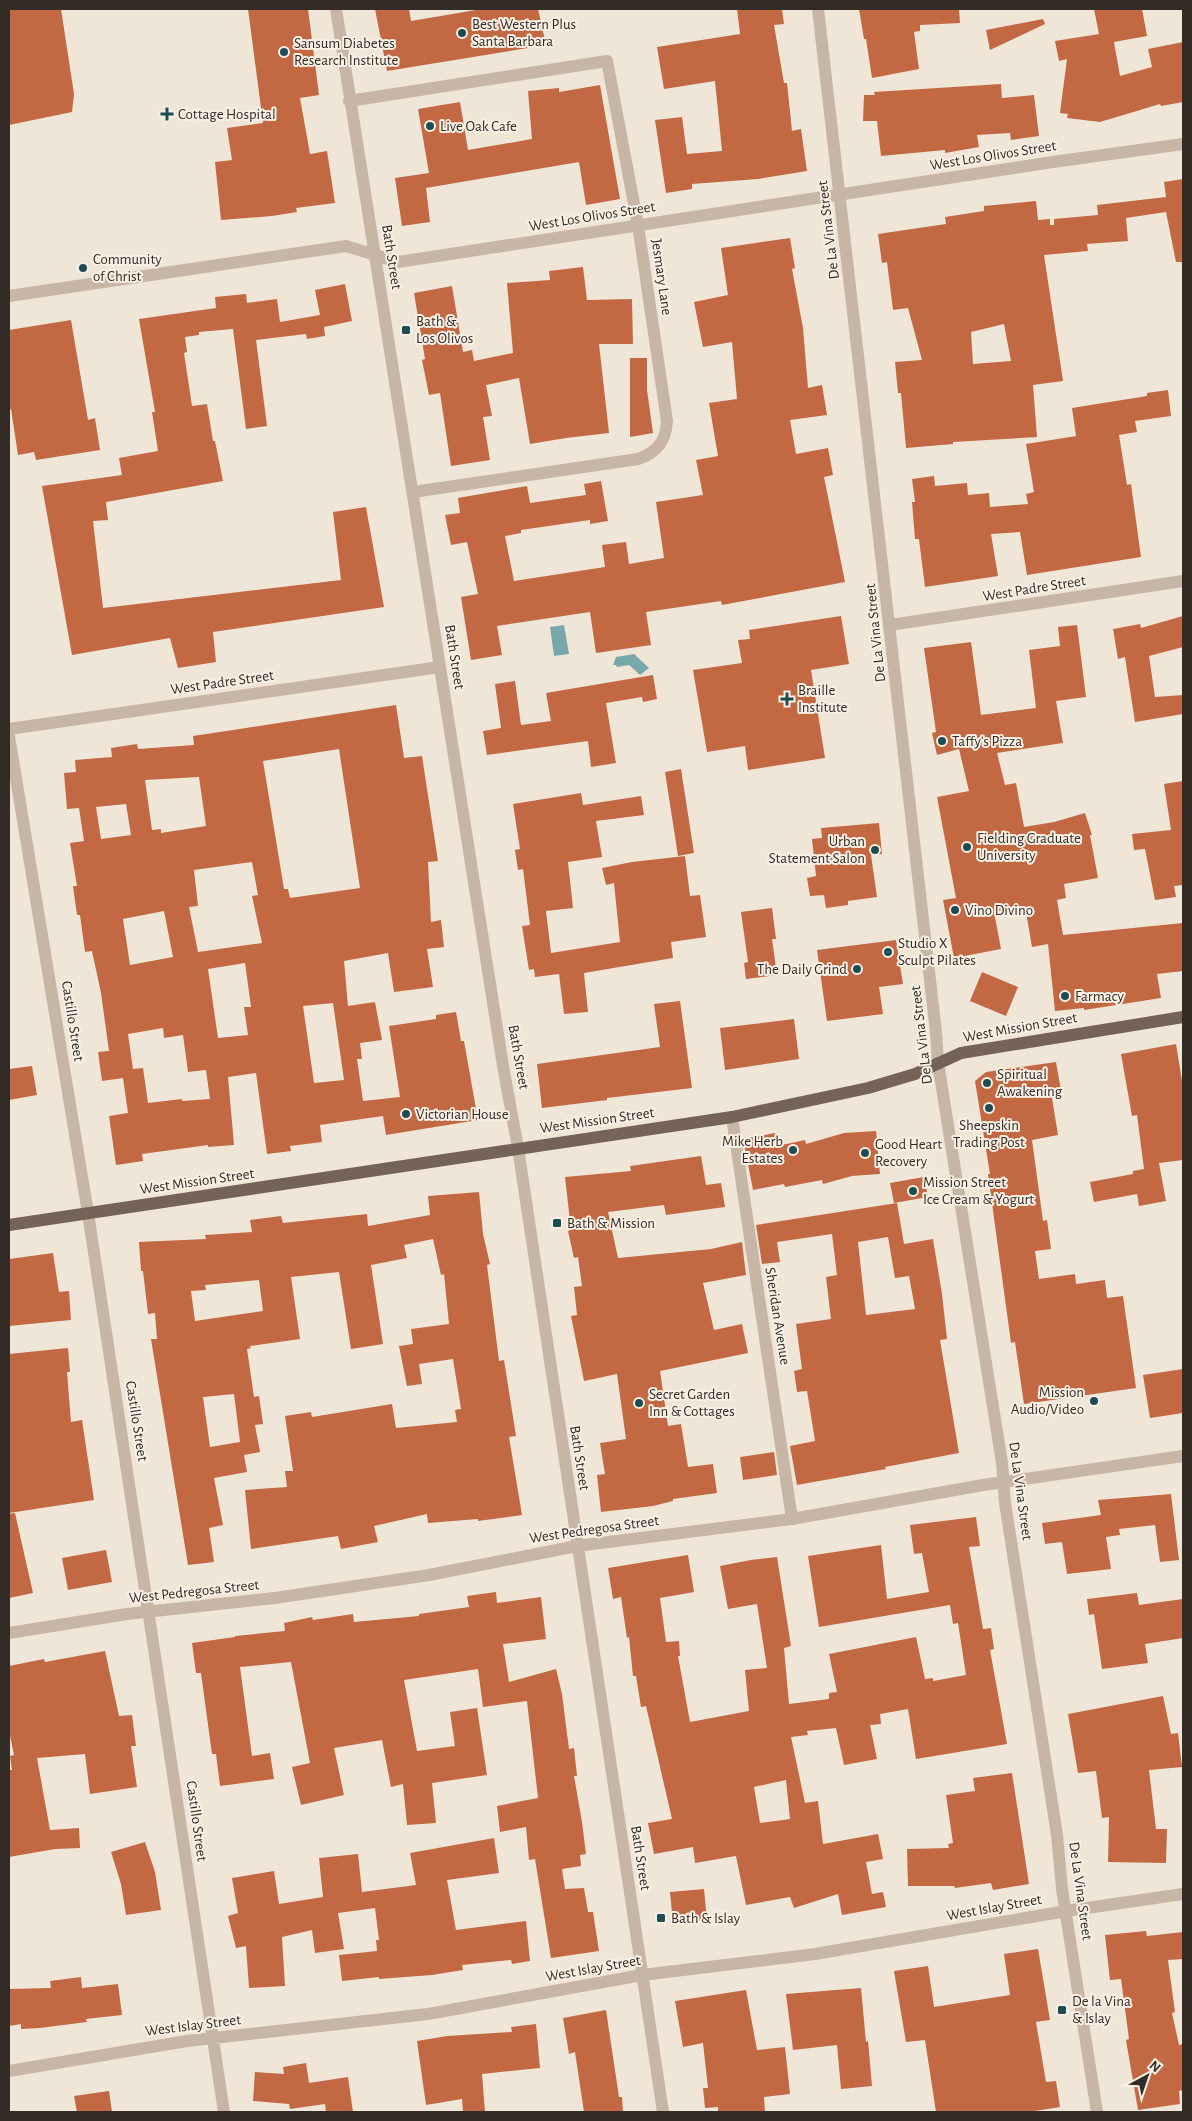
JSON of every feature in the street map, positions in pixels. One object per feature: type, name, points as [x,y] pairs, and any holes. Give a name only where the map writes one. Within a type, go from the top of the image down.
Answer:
[{"type":"main road","name":"West Mission Street","points":[[9,1225],[732,1117],[868,1088],[915,1074],[961,1053],[1183,1017]]},
{"type":"street","name":"Bath Street","points":[[336,9],[349,101],[375,253],[503,1066],[518,1148],[663,2112]]},
{"type":"street","name":"De La Vina Street","points":[[818,9],[936,1024],[938,1064],[948,1112],[1004,1482],[1005,1502],[1053,1809],[1062,1889],[1097,2112]]},
{"type":"street","name":"Jesmary Lane","points":[[349,101],[608,61],[638,225],[666,421],[665,436],[657,450],[648,456],[638,459],[413,492]]},
{"type":"street","name":"West Los Olivos Street","points":[[9,296],[346,246],[375,253],[398,262],[1053,162],[1183,144]]},
{"type":"street","name":"West Padre Street","points":[[890,625],[1183,581]]},
{"type":"street","name":"West Padre Street","points":[[9,729],[440,667]]},
{"type":"street","name":"Castillo Street","points":[[9,736],[88,1213],[224,2112]]},
{"type":"street","name":"Sheridan Avenue","points":[[732,1117],[792,1519]]},
{"type":"street","name":"West Pedregosa Street","points":[[9,1633],[127,1614],[149,1613],[165,1609],[275,1598],[429,1574],[578,1546],[792,1519],[1004,1482],[1183,1456]]},
{"type":"street","name":"West Islay Street","points":[[9,2071],[184,2041],[428,2014],[642,1975],[815,1954],[1066,1911],[1183,1894]]},
{"type":"water","points":[[564,625],[569,654],[554,656],[550,627]]},
{"type":"water","points":[[634,654],[649,668],[640,675],[629,665],[617,667],[613,665],[616,657]]},
{"type":"building","points":[[9,9],[61,9],[74,94],[72,112],[9,125]]},
{"type":"building","points":[[248,9],[308,9],[319,95],[300,98],[310,154],[327,151],[335,203],[296,208],[297,212],[272,216],[221,220],[215,162],[232,160],[227,128],[263,123]]},
{"type":"building","name":"Best Western Plus Santa Barbara","points":[[375,9],[409,9],[411,21],[482,9],[538,9],[546,45],[387,71]]},
{"type":"building","points":[[737,9],[782,9],[784,24],[774,25],[784,83],[787,83],[792,131],[801,129],[807,171],[758,179],[692,184],[692,189],[666,193],[655,120],[682,117],[687,154],[722,151],[715,81],[664,89],[657,47],[740,34]]},
{"type":"building","points":[[859,9],[959,9],[960,23],[920,25],[920,31],[914,32],[919,69],[872,78]]},
{"type":"building","points":[[1094,9],[1142,9],[1147,36],[1114,42],[1120,76],[1152,67],[1148,49],[1183,42],[1183,102],[1161,106],[1160,104],[1100,122],[1067,118],[1068,114],[1060,113],[1067,59],[1059,61],[1055,41],[1099,34]]},
{"type":"building","points":[[1043,19],[1045,24],[990,50],[986,30]]},
{"type":"building","points":[[1001,84],[1002,98],[1034,95],[1039,136],[1011,140],[1010,133],[977,135],[979,147],[945,153],[945,150],[881,156],[877,121],[863,121],[864,95],[875,95],[874,92]]},
{"type":"building","points":[[600,85],[620,199],[586,205],[579,162],[426,188],[430,222],[402,226],[395,178],[429,173],[418,109],[460,102],[468,150],[532,139],[528,91],[559,88],[559,92]]},
{"type":"building","points":[[1183,179],[1183,262],[1176,262],[1166,212],[1126,218],[1128,241],[1087,244],[1088,251],[1044,255],[1063,381],[1033,385],[1037,437],[953,442],[953,444],[906,448],[901,393],[898,393],[895,362],[922,360],[908,308],[893,310],[887,262],[882,263],[878,234],[946,224],[945,217],[984,211],[984,206],[1036,201],[1038,220],[1050,219],[1050,225],[1054,225],[1054,219],[1098,215],[1097,205],[1166,197],[1164,182]],"holes":[[[1004,324],[1011,361],[973,364],[971,332]]]},
{"type":"building","points":[[790,238],[795,268],[792,269],[803,328],[808,388],[822,385],[827,415],[790,420],[796,454],[828,448],[833,475],[824,477],[845,582],[722,605],[721,601],[646,612],[651,645],[596,653],[590,612],[497,626],[502,655],[471,660],[461,597],[478,594],[467,542],[451,545],[445,515],[460,513],[458,498],[527,486],[530,503],[586,495],[584,484],[601,481],[608,521],[590,524],[590,520],[521,530],[521,533],[505,536],[514,581],[605,567],[602,545],[626,542],[629,564],[664,558],[656,502],[703,495],[696,460],[718,456],[709,403],[737,399],[732,342],[703,347],[694,302],[728,295],[721,248]]},
{"type":"building","points":[[583,267],[587,300],[632,299],[633,344],[599,344],[609,433],[530,444],[519,378],[486,385],[492,416],[483,417],[490,460],[451,466],[440,393],[429,395],[422,360],[425,359],[414,293],[452,286],[463,352],[472,350],[474,361],[513,353],[507,283],[550,280],[549,271]]},
{"type":"building","points":[[345,284],[352,321],[324,327],[325,336],[307,339],[306,334],[256,340],[267,426],[246,429],[233,329],[199,332],[199,335],[185,337],[187,352],[184,353],[192,406],[207,404],[213,441],[215,441],[223,481],[106,502],[108,520],[93,521],[103,608],[341,580],[333,512],[366,507],[384,607],[213,632],[216,662],[178,668],[170,638],[72,655],[42,486],[122,475],[119,458],[158,451],[152,412],[155,412],[139,319],[216,308],[215,297],[246,294],[247,303],[277,299],[280,322],[320,315],[315,290]]},
{"type":"building","points":[[71,320],[88,420],[95,418],[100,450],[36,460],[34,452],[18,455],[11,409],[9,409],[9,330]]},
{"type":"building","points":[[630,358],[647,358],[647,390],[653,433],[630,437]]},
{"type":"building","points":[[1168,390],[1171,416],[1135,421],[1137,432],[1119,435],[1127,485],[1131,484],[1141,557],[1027,575],[1020,532],[991,534],[998,576],[925,587],[919,539],[915,539],[912,502],[915,502],[912,479],[934,476],[935,486],[967,483],[968,495],[989,493],[990,507],[1028,504],[1026,494],[1034,492],[1026,444],[1076,436],[1072,408],[1147,396],[1147,393]]},
{"type":"building","points":[[841,616],[849,664],[811,670],[825,758],[748,770],[745,746],[707,752],[693,670],[742,663],[738,640],[750,639],[749,630]]},
{"type":"building","points":[[1183,616],[1183,647],[1149,656],[1155,697],[1183,695],[1183,714],[1135,722],[1125,657],[1118,659],[1113,629],[1140,624],[1141,628]]},
{"type":"building","points":[[1077,625],[1086,697],[1056,701],[1063,743],[997,753],[1005,785],[1016,783],[1024,827],[1054,822],[1085,813],[1092,835],[1090,835],[1098,878],[1064,884],[1066,898],[1057,900],[1063,935],[1183,923],[1183,971],[1157,974],[1161,998],[1084,1010],[1084,1008],[1055,1011],[1048,944],[1032,947],[1025,906],[994,912],[1001,949],[954,958],[943,900],[956,898],[937,797],[969,791],[959,749],[937,755],[932,733],[936,732],[924,648],[971,642],[981,715],[1036,708],[1029,650],[1060,646],[1058,627]]},
{"type":"building","points":[[653,675],[657,699],[643,702],[642,697],[606,703],[616,763],[591,767],[588,741],[487,755],[483,731],[501,728],[495,684],[515,681],[521,725],[551,721],[546,693]]},
{"type":"building","points":[[396,705],[404,758],[422,756],[438,861],[428,862],[431,922],[441,920],[444,947],[427,949],[433,987],[394,992],[388,953],[344,961],[348,1006],[375,1002],[382,1040],[360,1043],[362,1059],[357,1059],[363,1101],[400,1097],[389,1026],[436,1019],[436,1015],[456,1012],[461,1041],[464,1041],[478,1120],[386,1135],[383,1116],[320,1125],[322,1142],[290,1146],[291,1151],[267,1154],[256,1073],[228,1077],[234,1145],[208,1147],[208,1145],[142,1154],[143,1161],[116,1165],[109,1116],[128,1113],[123,1078],[102,1081],[98,1052],[109,1051],[101,993],[92,951],[85,952],[80,915],[77,915],[73,886],[77,886],[70,843],[84,841],[79,808],[67,809],[64,773],[76,772],[75,760],[112,757],[111,748],[137,744],[138,749],[194,745],[193,736]],"holes":[[[339,749],[360,888],[290,898],[288,889],[284,889],[263,761]],[[199,777],[206,826],[161,833],[161,829],[152,830],[145,780]],[[126,804],[131,835],[101,839],[96,807]],[[252,862],[258,895],[252,896],[262,943],[198,952],[189,907],[198,906],[194,870]],[[164,911],[173,957],[130,965],[123,919]],[[245,963],[251,1007],[244,1007],[248,1035],[218,1038],[208,969]],[[333,1003],[344,1080],[314,1083],[303,1006]],[[163,1028],[164,1038],[183,1035],[188,1072],[206,1070],[210,1099],[182,1101],[182,1099],[148,1103],[143,1068],[133,1069],[128,1034]]]},
{"type":"building","points":[[681,769],[694,853],[678,856],[665,772]]},
{"type":"building","points":[[1183,781],[1183,885],[1174,886],[1176,897],[1155,900],[1145,849],[1134,850],[1132,834],[1171,830],[1164,784]]},
{"type":"building","points":[[581,793],[583,805],[641,796],[644,815],[596,821],[602,857],[568,862],[573,908],[546,911],[551,953],[620,942],[614,883],[606,885],[602,868],[632,862],[685,856],[690,896],[700,895],[706,937],[671,942],[673,958],[584,973],[588,1012],[564,1014],[559,974],[535,977],[534,969],[529,970],[522,926],[530,925],[523,869],[518,870],[515,850],[520,849],[513,804]]},
{"type":"building","points":[[879,823],[882,854],[871,855],[877,897],[848,901],[848,905],[826,908],[824,895],[810,896],[807,878],[816,876],[812,839],[822,838],[821,828]]},
{"type":"building","points":[[772,908],[776,939],[772,939],[777,975],[746,979],[744,963],[748,962],[741,912]]},
{"type":"building","points":[[896,940],[903,984],[879,987],[883,1014],[827,1021],[817,950]]},
{"type":"building","points":[[982,972],[1018,987],[1006,1016],[970,1001]]},
{"type":"building","points":[[680,1001],[692,1088],[542,1108],[537,1064],[660,1047],[654,1004]]},
{"type":"building","points":[[794,1019],[799,1059],[725,1070],[720,1028]]},
{"type":"building","points":[[1176,1044],[1183,1087],[1183,1160],[1159,1163],[1166,1201],[1139,1206],[1137,1194],[1094,1202],[1090,1182],[1133,1174],[1133,1171],[1144,1169],[1137,1115],[1132,1116],[1121,1054]]},
{"type":"building","points":[[1056,1062],[1062,1096],[1052,1098],[1058,1135],[1032,1140],[1043,1221],[1047,1220],[1051,1249],[1035,1251],[1039,1279],[1075,1274],[1076,1284],[1105,1280],[1107,1298],[1123,1296],[1136,1388],[1024,1404],[1015,1342],[1011,1343],[988,1174],[990,1174],[975,1081],[986,1072]]},
{"type":"building","points":[[32,1066],[37,1095],[9,1100],[9,1069]]},
{"type":"building","points":[[876,1131],[880,1174],[852,1176],[823,1184],[822,1180],[785,1187],[784,1184],[753,1190],[743,1139],[775,1133],[777,1146],[805,1140],[806,1144],[844,1133]]},
{"type":"building","points":[[701,1156],[706,1185],[721,1183],[725,1207],[666,1215],[664,1205],[608,1212],[618,1258],[711,1249],[742,1242],[746,1275],[703,1283],[714,1330],[742,1324],[748,1353],[660,1371],[668,1426],[681,1424],[688,1467],[713,1464],[717,1493],[673,1499],[673,1501],[653,1506],[601,1512],[597,1475],[605,1474],[600,1443],[626,1439],[617,1374],[584,1381],[571,1316],[577,1315],[574,1287],[582,1286],[578,1257],[574,1258],[568,1231],[571,1230],[565,1177],[631,1171],[630,1166]]},
{"type":"building","points":[[924,1177],[928,1197],[894,1203],[890,1183]]},
{"type":"building","points":[[479,1192],[483,1234],[490,1264],[487,1265],[499,1361],[504,1360],[516,1436],[509,1437],[522,1515],[478,1521],[478,1519],[428,1523],[427,1514],[374,1526],[378,1542],[341,1549],[338,1536],[251,1549],[245,1490],[287,1487],[285,1471],[293,1471],[285,1416],[311,1412],[312,1417],[392,1404],[396,1428],[457,1422],[455,1410],[461,1409],[453,1359],[419,1364],[422,1384],[407,1386],[399,1346],[413,1344],[411,1329],[449,1324],[444,1274],[441,1275],[433,1239],[404,1245],[407,1258],[371,1265],[383,1344],[351,1349],[339,1272],[291,1277],[300,1339],[250,1346],[251,1348],[247,1349],[254,1397],[259,1396],[263,1424],[255,1425],[260,1452],[244,1455],[247,1472],[214,1478],[223,1525],[209,1528],[214,1562],[188,1565],[151,1339],[157,1339],[155,1313],[148,1314],[143,1271],[141,1271],[139,1242],[206,1239],[205,1235],[252,1232],[250,1220],[281,1216],[283,1223],[367,1214],[368,1226],[430,1215],[428,1196]],"holes":[[[259,1280],[263,1311],[195,1321],[191,1291],[206,1290],[205,1285]],[[234,1394],[240,1442],[210,1447],[203,1397]]]},
{"type":"building","points":[[897,1203],[904,1244],[933,1239],[947,1339],[940,1340],[959,1453],[885,1467],[886,1469],[797,1485],[790,1446],[815,1441],[807,1391],[797,1392],[794,1371],[802,1369],[796,1324],[831,1319],[826,1277],[837,1275],[832,1234],[777,1242],[780,1262],[762,1264],[756,1225]],"holes":[[[888,1237],[895,1278],[909,1276],[915,1309],[866,1315],[858,1242]]]},
{"type":"building","points":[[53,1253],[59,1292],[69,1291],[71,1320],[9,1326],[9,1259]]},
{"type":"building","points":[[68,1348],[70,1372],[67,1372],[71,1422],[82,1420],[94,1500],[9,1513],[9,1354]]},
{"type":"building","points":[[1183,1369],[1183,1413],[1150,1418],[1143,1375]]},
{"type":"building","points":[[774,1452],[777,1475],[743,1480],[740,1457]]},
{"type":"building","points":[[1171,1494],[1179,1560],[1160,1562],[1155,1525],[1119,1529],[1120,1535],[1106,1537],[1111,1569],[1067,1574],[1062,1542],[1045,1544],[1042,1523],[1101,1515],[1098,1500]]},
{"type":"building","points":[[15,1513],[33,1593],[9,1598],[9,1514]]},
{"type":"building","points":[[976,1517],[980,1546],[969,1547],[983,1629],[991,1628],[994,1649],[990,1650],[1007,1744],[916,1759],[908,1709],[880,1714],[881,1724],[870,1725],[877,1759],[844,1765],[836,1728],[807,1731],[808,1735],[791,1737],[805,1803],[818,1801],[823,1844],[878,1834],[883,1859],[866,1862],[872,1894],[883,1892],[886,1907],[842,1915],[838,1894],[794,1908],[790,1897],[746,1905],[736,1856],[695,1863],[693,1847],[654,1854],[648,1823],[672,1819],[646,1706],[641,1707],[636,1676],[633,1676],[629,1637],[627,1638],[621,1597],[613,1599],[608,1568],[688,1555],[694,1592],[660,1598],[666,1642],[679,1641],[680,1656],[678,1656],[690,1722],[749,1711],[745,1670],[767,1668],[757,1604],[728,1609],[720,1566],[751,1560],[777,1557],[791,1646],[784,1648],[789,1704],[829,1699],[829,1693],[837,1692],[829,1654],[916,1637],[925,1679],[933,1678],[933,1681],[966,1675],[958,1623],[953,1624],[950,1605],[819,1627],[808,1556],[881,1545],[887,1599],[929,1592],[922,1553],[914,1554],[910,1525]],"holes":[[[786,1780],[790,1819],[760,1823],[754,1787]]]},
{"type":"building","points":[[106,1550],[112,1582],[68,1590],[62,1558]]},
{"type":"building","points":[[496,1592],[497,1603],[541,1597],[546,1639],[503,1644],[509,1682],[556,1669],[562,1694],[569,1749],[574,1748],[577,1776],[574,1776],[586,1854],[580,1855],[581,1866],[562,1869],[565,1889],[584,1888],[588,1912],[593,1912],[599,1951],[551,1958],[535,1859],[529,1860],[526,1827],[500,1832],[497,1806],[538,1798],[527,1701],[483,1707],[478,1669],[404,1680],[417,1751],[455,1746],[450,1712],[477,1708],[487,1775],[432,1783],[436,1823],[407,1825],[403,1784],[391,1787],[382,1740],[334,1748],[344,1795],[301,1805],[292,1767],[310,1763],[291,1662],[240,1667],[252,1756],[270,1753],[274,1779],[220,1786],[216,1754],[212,1754],[201,1673],[196,1673],[192,1643],[285,1631],[284,1623],[312,1617],[313,1620],[353,1614],[354,1622],[419,1616],[419,1614],[469,1607],[467,1596]]},
{"type":"building","points":[[1137,1593],[1139,1605],[1183,1599],[1183,1638],[1145,1644],[1148,1663],[1102,1669],[1094,1614],[1089,1615],[1087,1599]]},
{"type":"building","points":[[105,1651],[119,1716],[132,1715],[136,1746],[131,1746],[137,1787],[90,1794],[85,1754],[37,1758],[50,1830],[79,1828],[80,1848],[55,1849],[9,1857],[9,1770],[12,1770],[10,1756],[14,1755],[9,1731],[9,1666],[44,1659],[45,1662]]},
{"type":"building","points":[[1163,1696],[1171,1734],[1178,1733],[1182,1767],[1149,1770],[1156,1829],[1167,1829],[1166,1863],[1108,1862],[1109,1817],[1102,1818],[1096,1771],[1078,1773],[1068,1714]]},
{"type":"building","points":[[1012,1773],[1029,1884],[993,1890],[991,1883],[955,1888],[954,1886],[908,1886],[907,1849],[949,1848],[948,1844],[953,1843],[946,1795],[975,1791],[973,1778]]},
{"type":"building","points":[[494,1838],[499,1873],[447,1880],[456,1930],[526,1921],[530,1961],[512,1964],[511,1960],[462,1965],[463,1970],[432,1975],[379,1979],[379,1977],[342,1981],[339,1955],[377,1951],[376,1940],[379,1940],[375,1908],[338,1913],[344,1949],[315,1953],[312,1930],[282,1937],[285,1986],[249,1988],[246,1946],[236,1948],[228,1916],[238,1913],[232,1878],[274,1871],[279,1904],[323,1897],[319,1858],[358,1854],[362,1892],[416,1885],[410,1853]]},
{"type":"building","points":[[145,1842],[155,1872],[161,1910],[126,1915],[121,1884],[111,1852]]},
{"type":"building","points":[[704,1889],[707,1920],[673,1923],[670,1892]]},
{"type":"building","points":[[1146,1931],[1147,1936],[1183,1932],[1183,1959],[1168,1960],[1175,2012],[1172,2013],[1179,2045],[1183,2044],[1183,2090],[1179,2091],[1180,2104],[1138,2110],[1126,2040],[1129,2039],[1121,1979],[1110,1980],[1105,1935]]},
{"type":"building","points":[[1038,1949],[1050,2020],[1036,2022],[1046,2082],[1056,2081],[1060,2107],[1028,2112],[936,2112],[925,2040],[906,2042],[894,1971],[928,1966],[934,2007],[1010,1995],[1004,1954]]},
{"type":"building","points":[[81,1977],[82,1988],[118,1984],[122,2015],[86,2019],[87,2022],[40,2028],[21,2029],[21,2024],[9,2026],[9,1989],[51,1988],[50,1981]]},
{"type":"building","points":[[861,1988],[872,2086],[841,2089],[837,2045],[793,2050],[786,1994]]},
{"type":"building","points":[[746,1990],[757,2050],[785,2047],[790,2094],[764,2097],[765,2112],[718,2112],[718,2107],[705,2108],[703,2088],[708,2088],[703,2043],[683,2047],[675,2001]]},
{"type":"building","points":[[606,2010],[623,2112],[584,2112],[575,2052],[569,2054],[563,2018]]},
{"type":"building","points":[[536,2024],[540,2068],[482,2074],[485,2112],[463,2112],[462,2099],[426,2105],[417,2041],[447,2036],[512,2032],[511,2027]]},
{"type":"building","points":[[306,2063],[309,2083],[348,2077],[353,2112],[326,2112],[325,2104],[290,2109],[289,2104],[253,2101],[255,2072],[284,2074],[283,2067]]},
{"type":"building","points":[[109,2091],[112,2112],[77,2112],[74,2096]]},
{"type":"place","name":"Best Western Plus Santa Barbara","points":[[462,33]]},
{"type":"place","name":"Sansum Diabetes Research Institute","points":[[284,52]]},
{"type":"place","name":"Cottage Hospital","points":[[167,114]]},
{"type":"place","name":"Live Oak Cafe","points":[[430,126]]},
{"type":"place","name":"Community of Christ","points":[[83,268]]},
{"type":"place","name":"Bath & Los Olivos","points":[[406,330]]},
{"type":"place","name":"Braille Institute","points":[[787,699]]},
{"type":"place","name":"Taffy's Pizza","points":[[942,741]]},
{"type":"place","name":"Fielding Graduate University","points":[[967,847]]},
{"type":"place","name":"Urban Statement Salon","points":[[875,850]]},
{"type":"place","name":"Vino Divino","points":[[955,910]]},
{"type":"place","name":"Studio X Sculpt Pilates","points":[[888,952]]},
{"type":"place","name":"The Daily Grind","points":[[857,969]]},
{"type":"place","name":"Farmacy","points":[[1065,996]]},
{"type":"place","name":"Spiritual Awakening","points":[[987,1083]]},
{"type":"place","name":"Sheepskin Trading Post","points":[[989,1108]]},
{"type":"place","name":"Victorian House","points":[[406,1114]]},
{"type":"place","name":"Mike Herb Estates","points":[[793,1150]]},
{"type":"place","name":"Good Heart Recovery","points":[[865,1153]]},
{"type":"place","name":"Mission Street Ice Cream & Yogurt","points":[[913,1191]]},
{"type":"place","name":"Bath & Mission","points":[[557,1223]]},
{"type":"place","name":"Mission Audio/Video","points":[[1094,1401]]},
{"type":"place","name":"Secret Garden Inn & Cottages","points":[[639,1403]]},
{"type":"place","name":"Bath & Islay","points":[[661,1918]]},
{"type":"place","name":"De la Vina & Islay","points":[[1062,2010]]}]
